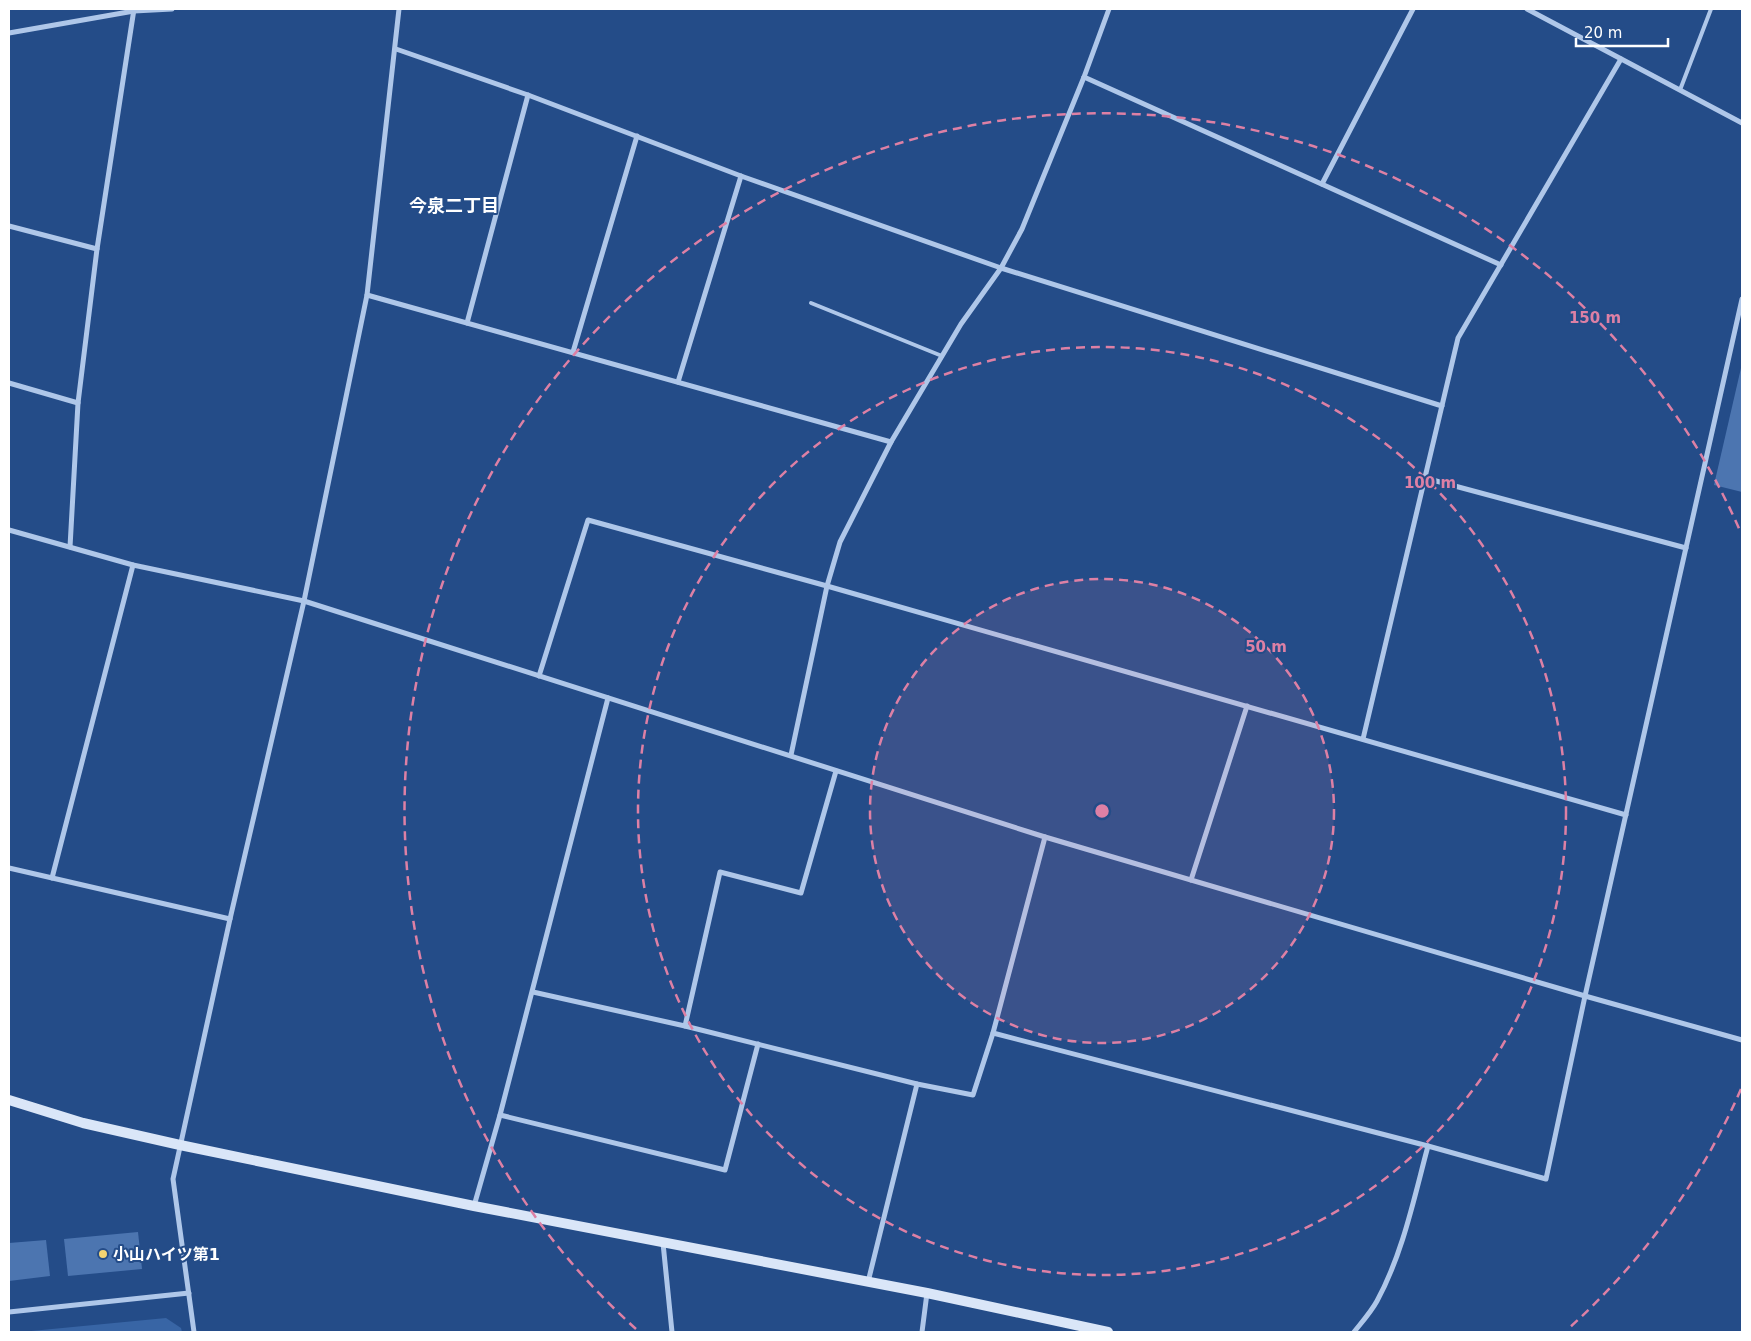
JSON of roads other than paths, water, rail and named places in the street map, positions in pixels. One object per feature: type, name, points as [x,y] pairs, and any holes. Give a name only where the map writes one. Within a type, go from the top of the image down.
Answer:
[{"type":"street","points":[[9,33],[134,10],[172,9]]},
{"type":"street","points":[[194,1332],[173,1179],[230,918],[304,601],[367,295],[399,9]]},
{"type":"street","points":[[791,755],[827,586],[840,542],[891,442],[961,324],[1001,268],[1022,229],[1084,77],[1109,9]]},
{"type":"street","points":[[1322,184],[1414,9]]},
{"type":"street","points":[[1527,9],[1742,123]]},
{"type":"street","points":[[70,547],[78,402],[97,249],[134,10]]},
{"type":"street","points":[[396,49],[528,95],[741,176],[1001,268],[1442,406]]},
{"type":"street","points":[[1363,739],[1458,338],[1621,59]]},
{"type":"street","points":[[1084,77],[1501,265]]},
{"type":"street","points":[[467,323],[528,95]]},
{"type":"street","points":[[573,352],[637,136]]},
{"type":"street","points":[[678,382],[741,176]]},
{"type":"street","points":[[9,226],[97,249]]},
{"type":"street","points":[[367,295],[891,442]]},
{"type":"street","points":[[993,1033],[1428,1146],[1546,1179],[1585,996],[1742,299]]},
{"type":"street","points":[[9,383],[78,402]]},
{"type":"street","points":[[1425,478],[1686,548]]},
{"type":"street","points":[[539,676],[588,520],[827,586],[1626,815]]},
{"type":"street","points":[[9,530],[133,565],[304,601],[1046,837],[1585,996],[1742,1040]]},
{"type":"street","points":[[52,878],[133,565]]},
{"type":"street","points":[[474,1206],[500,1115],[608,698]]},
{"type":"street","points":[[1191,880],[1247,706]]},
{"type":"street","points":[[685,1026],[720,872],[801,894],[836,770]]},
{"type":"street","points":[[532,992],[685,1026],[917,1084],[974,1095],[993,1033],[1046,837]]},
{"type":"street","points":[[9,868],[230,918]]},
{"type":"street","points":[[500,1115],[726,1170],[758,1044]]},
{"type":"street","points":[[868,1283],[917,1084]]},
{"type":"street","points":[[9,1100],[83,1123],[180,1145],[474,1206],[927,1293],[1108,1332]]},
{"type":"street","points":[[1354,1332],[1377,1302],[1392,1268],[1407,1224],[1428,1146]]},
{"type":"street","points":[[663,1243],[672,1332]]},
{"type":"street","points":[[9,1312],[189,1293]]},
{"type":"street","points":[[922,1332],[927,1293]]},
{"type":"lane","points":[[1680,90],[1710,9]]},
{"type":"lane","points":[[811,303],[942,356]]},
{"type":"place","name":"小山ハイツ第1","points":[[103,1254]]},
{"type":"district","name":"今泉二丁目","points":[[454,205]]}]
